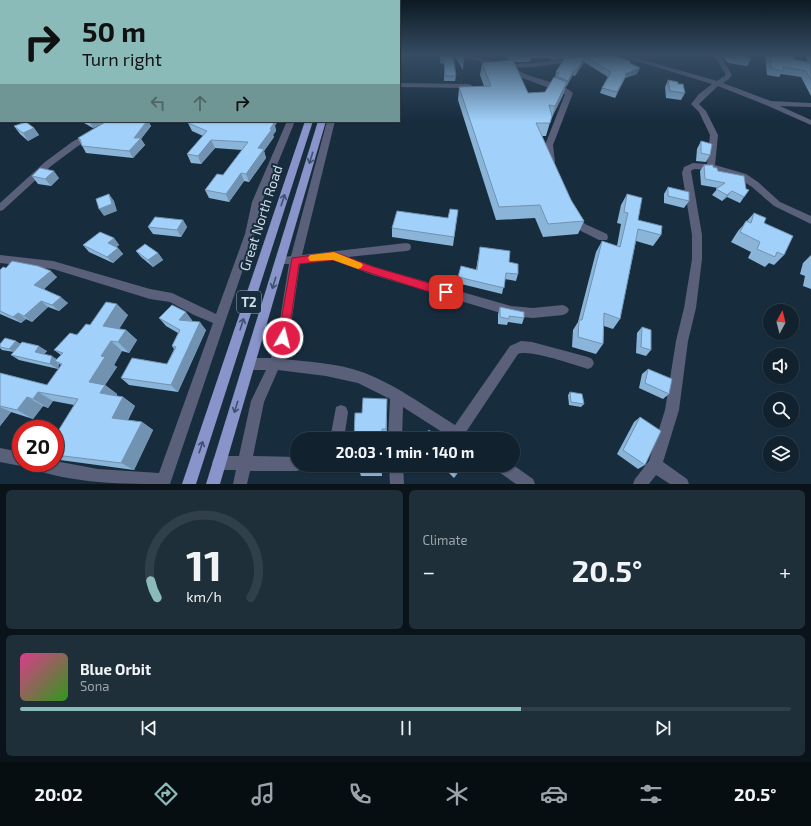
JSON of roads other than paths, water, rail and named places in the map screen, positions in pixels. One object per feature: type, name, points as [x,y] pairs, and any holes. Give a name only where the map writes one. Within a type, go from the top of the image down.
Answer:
[{"type":"main road","name":"Great North Road","points":[[189,484],[309,122]]},
{"type":"main road","name":"Great North Road","points":[[213,484],[322,122]]},
{"type":"street","points":[[526,78],[569,93],[549,146],[548,155],[554,173]]},
{"type":"street","points":[[704,78],[769,103],[811,123]]},
{"type":"street","points":[[712,167],[714,135],[702,111],[695,104],[698,98],[717,83],[727,78]]},
{"type":"street","points":[[400,85],[469,86]]},
{"type":"street","points":[[769,103],[811,105]]},
{"type":"street","points":[[0,208],[48,164],[75,144],[113,122]]},
{"type":"street","points":[[64,472],[102,477],[163,482],[250,234],[257,202],[291,122]]},
{"type":"street","points":[[240,484],[258,401],[275,364],[283,338],[295,260],[331,122]]},
{"type":"street","points":[[640,484],[655,465],[672,410],[682,342],[690,308],[697,259],[697,235],[686,173],[687,168],[693,166],[712,167],[742,176],[752,182],[766,196],[777,204],[811,220]]},
{"type":"street","points":[[571,208],[577,223],[582,227],[603,236]]},
{"type":"street","points":[[280,261],[406,247]]},
{"type":"street","points":[[334,256],[373,271],[511,311],[533,314],[562,310]]},
{"type":"street","points":[[0,259],[53,265],[150,294],[172,298],[198,312],[219,320]]},
{"type":"street","points":[[463,432],[514,350],[521,347],[532,348],[588,362]]},
{"type":"street","points":[[249,364],[275,364],[326,370],[360,377],[397,396],[455,432]]},
{"type":"street","points":[[395,432],[397,396]]},
{"type":"street","points":[[338,432],[341,412]]},
{"type":"street","points":[[0,455],[12,457]]},
{"type":"street","points":[[219,463],[290,464]]},
{"type":"street","points":[[655,465],[682,484]]},
{"type":"street","points":[[396,472],[397,484]]},
{"type":"street","points":[[511,472],[528,484]]}]
